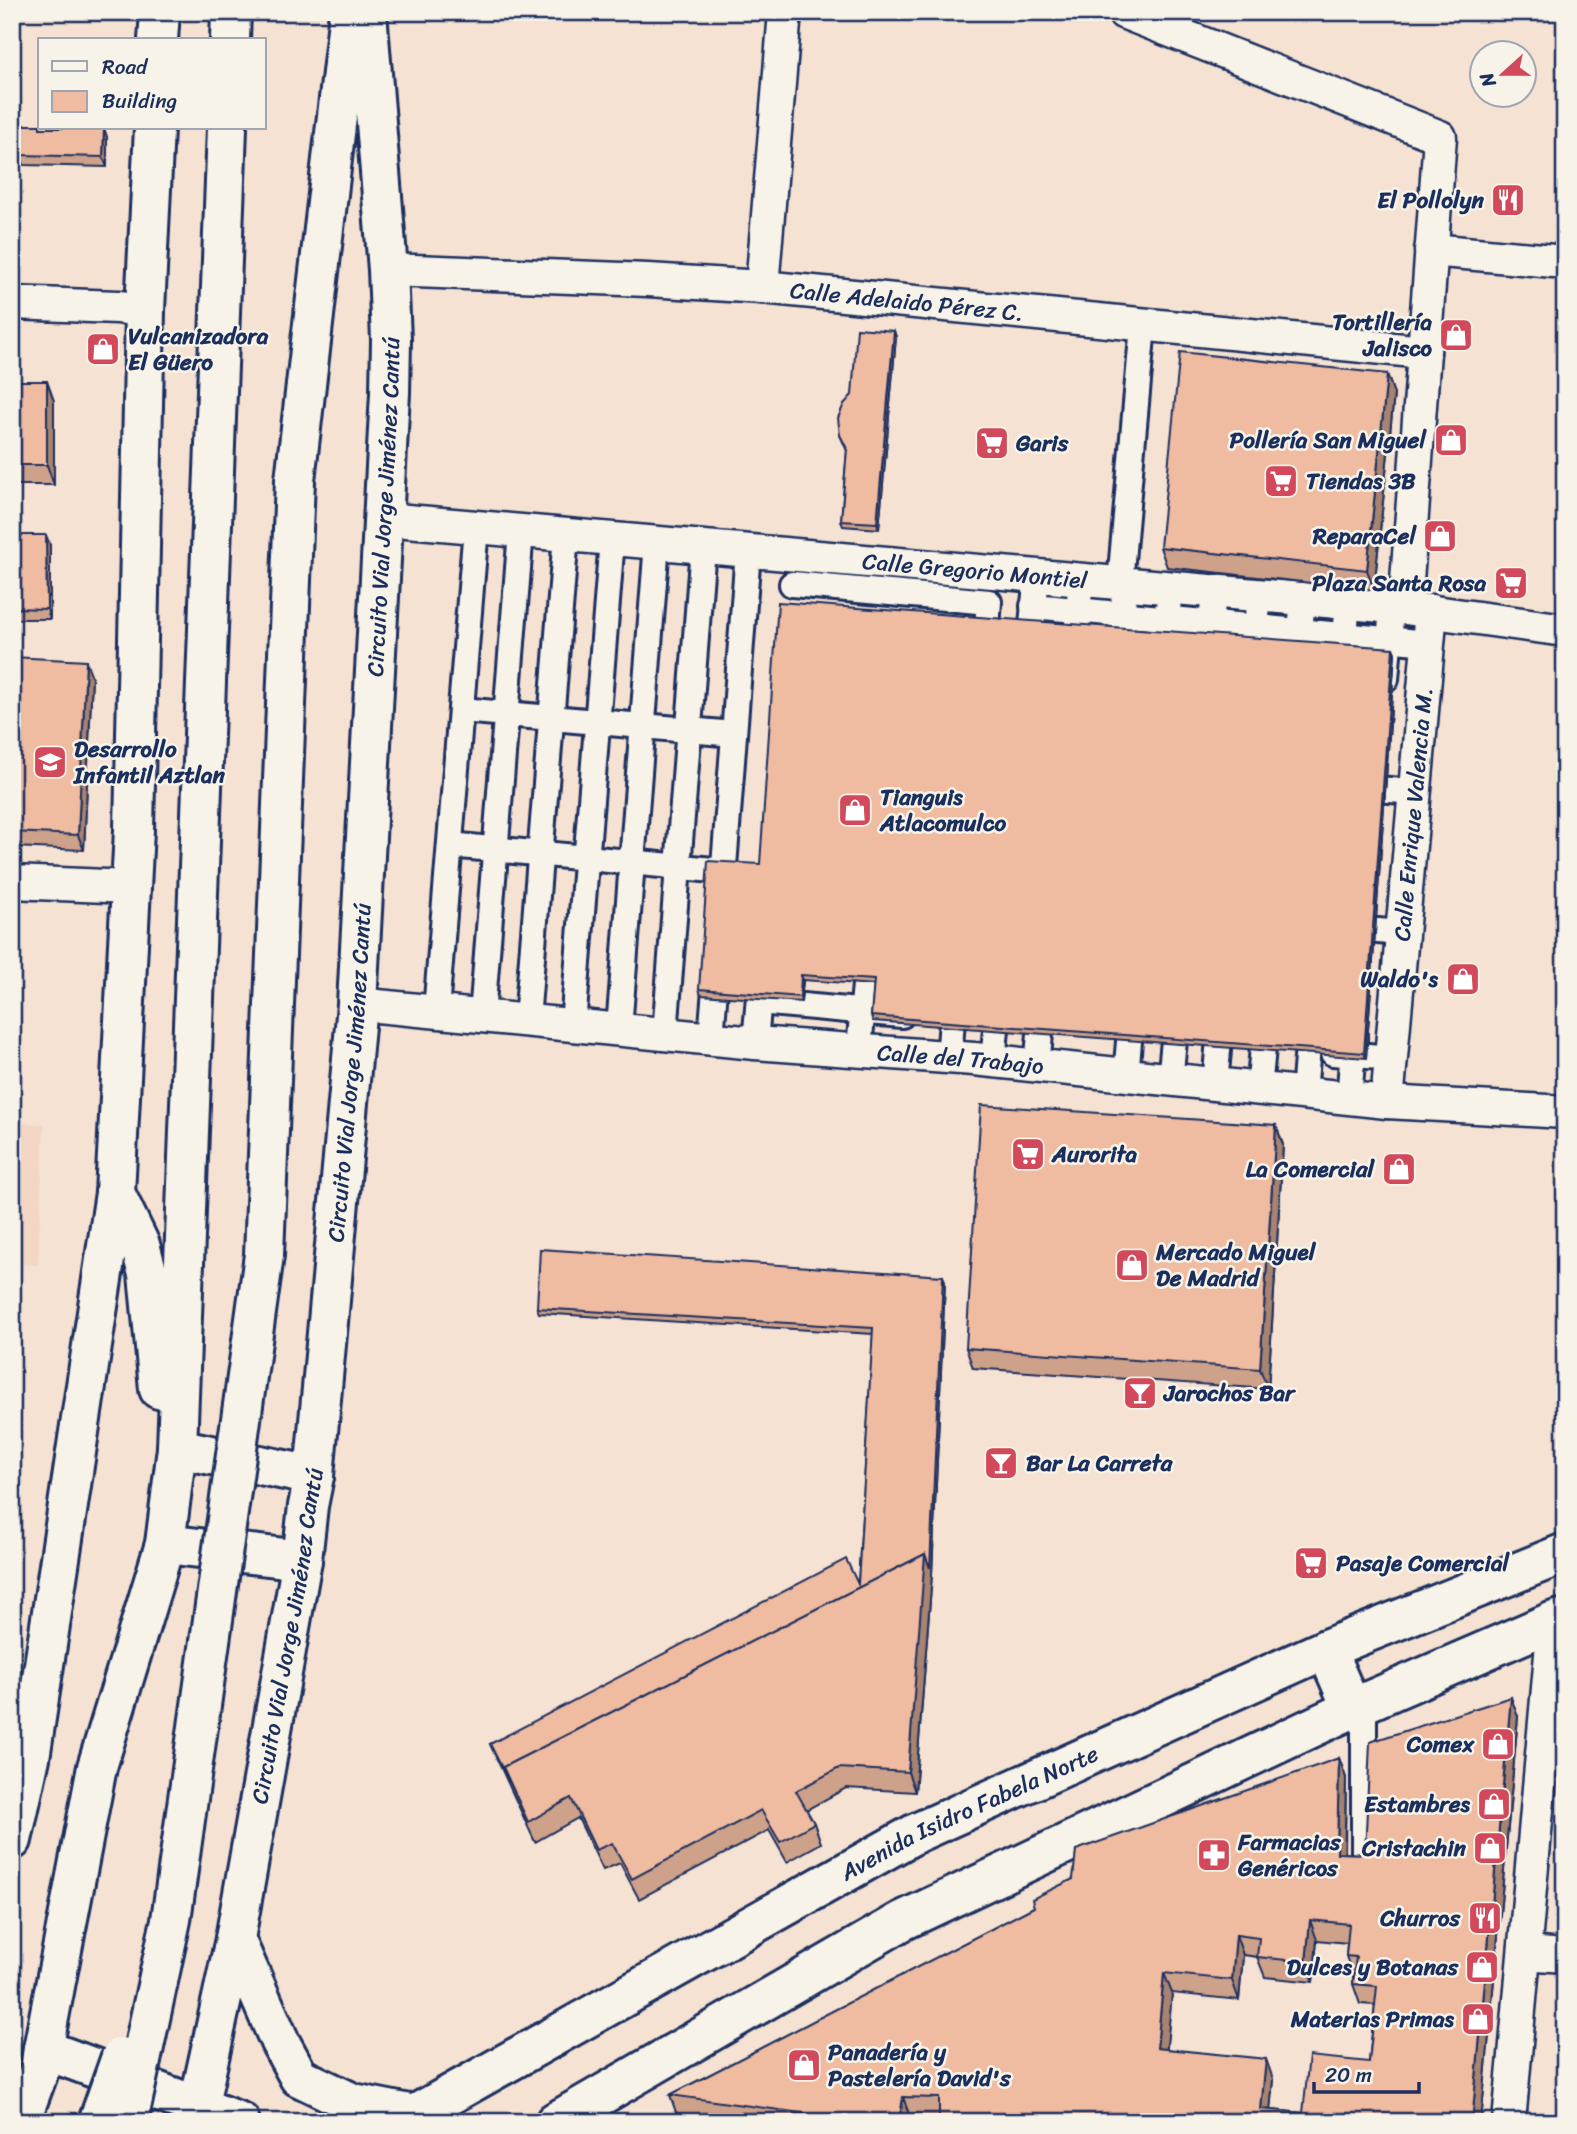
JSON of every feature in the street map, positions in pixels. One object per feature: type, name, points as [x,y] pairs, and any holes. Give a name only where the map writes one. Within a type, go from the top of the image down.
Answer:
[{"type":"main road","points":[[158,38],[160,12]]},
{"type":"main road","points":[[230,38],[231,12]]},
{"type":"main road","points":[[128,2122],[171,1920],[264,1255],[295,480],[349,12]]},
{"type":"main road","name":"Circuito Vial Jorge Jiménez Cantú","points":[[197,2114],[234,1939],[302,1560],[307,1506],[314,1476],[356,1004],[384,519],[391,340],[388,270],[367,12]]},
{"type":"main road","points":[[12,1840],[21,1756],[116,1193],[134,830],[145,310],[154,130]]},
{"type":"main road","points":[[31,2122],[97,1767],[165,1544],[177,1448],[227,130]]},
{"type":"main road","points":[[116,1193],[140,1245],[148,1274],[161,1404],[177,1448]]},
{"type":"main road","points":[[177,1448],[314,1476]]},
{"type":"main road","points":[[165,1544],[302,1560]]},
{"type":"main road","name":"Avenida Isidro Fabela Norte","points":[[405,2118],[916,1833],[1326,1649],[1565,1553]]},
{"type":"main road","points":[[555,2122],[902,1921],[1358,1706],[1559,1620]]},
{"type":"main road","points":[[1326,1649],[1358,1706]]},
{"type":"main road","points":[[98,2122],[171,1920]]},
{"type":"main road","points":[[234,1939],[280,2042],[299,2077],[353,2103],[405,2118]]},
{"type":"main road","points":[[42,2058],[197,2114],[240,2122]]},
{"type":"main road","points":[[20,2122],[42,2058]]},
{"type":"street","points":[[762,287],[785,12]]},
{"type":"street","name":"Calle Enrique Valencia M.","points":[[1123,12],[1440,137],[1409,609],[1428,643],[1387,1102]]},
{"type":"street","points":[[1432,250],[1565,262]]},
{"type":"street","name":"Calle Adelaido Pérez C.","points":[[388,270],[762,287],[1424,352]]},
{"type":"street","points":[[12,303],[145,310]]},
{"type":"street","points":[[1116,683],[1143,325]]},
{"type":"street","name":"Calle Gregorio Montiel","points":[[384,519],[748,551],[793,570],[1080,595],[1123,593],[1168,603],[1213,606],[1259,595],[1409,609],[1565,631]]},
{"type":"street","points":[[436,1012],[475,527]]},
{"type":"street","points":[[482,1016],[521,531]]},
{"type":"street","points":[[527,1020],[566,535]]},
{"type":"street","points":[[573,1025],[612,539]]},
{"type":"street","points":[[619,1029],[657,543]]},
{"type":"street","points":[[665,1034],[703,547]]},
{"type":"street","points":[[720,922],[748,551]]},
{"type":"street","points":[[790,612],[793,570],[844,589],[900,594],[946,583],[989,602],[983,671]]},
{"type":"street","points":[[943,625],[946,583]]},
{"type":"street","points":[[842,617],[844,589]]},
{"type":"street","points":[[1027,675],[1035,591]]},
{"type":"street","points":[[898,622],[900,594]]},
{"type":"street","points":[[1072,679],[1080,595]]},
{"type":"street","points":[[1250,695],[1259,595]]},
{"type":"street","points":[[1294,699],[1303,599]]},
{"type":"street","points":[[1161,687],[1168,603]]},
{"type":"street","points":[[1339,703],[1348,603]]},
{"type":"street","points":[[1205,691],[1213,606],[1256,626],[1428,643]]},
{"type":"street","points":[[1383,706],[1389,638],[1409,609]]},
{"type":"street","points":[[461,710],[734,734]]},
{"type":"street","points":[[1374,814],[1378,761]]},
{"type":"street","points":[[1331,785],[1415,792]]},
{"type":"street","points":[[450,845],[724,871]]},
{"type":"street","points":[[12,882],[130,887]]},
{"type":"street","points":[[1361,957],[1366,904]]},
{"type":"street","points":[[859,1049],[870,926]]},
{"type":"street","points":[[1319,926],[1402,933]]},
{"type":"street","points":[[711,1038],[718,947]]},
{"type":"street","points":[[755,1043],[762,965]]},
{"type":"street","points":[[948,1058],[956,969]]},
{"type":"street","points":[[993,1062],[1001,973]]},
{"type":"street","points":[[1037,1067],[1052,1028],[1045,977]]},
{"type":"street","points":[[1126,1076],[1119,1034],[1134,985]]},
{"type":"street","points":[[1215,1085],[1224,987]]},
{"type":"street","points":[[1170,1080],[1179,988]]},
{"type":"street","points":[[904,1054],[910,990]]},
{"type":"street","points":[[1259,1089],[1268,991]]},
{"type":"street","points":[[1304,1094],[1313,995]]},
{"type":"street","points":[[759,1002],[1052,1028]]},
{"type":"street","name":"Calle del Trabajo","points":[[356,1004],[755,1043],[974,1059],[1387,1102],[1565,1112]]},
{"type":"street","points":[[1349,1098],[1356,1013]]},
{"type":"street","points":[[1119,1034],[1391,1058]]},
{"type":"street","points":[[1508,2122],[1559,1620]]},
{"type":"street","points":[[1358,1706],[1364,1854]]},
{"type":"street","points":[[1525,1953],[1565,1956]]},
{"type":"shaded area","points":[[12,1123],[44,1124],[38,1265],[12,1264]]},
{"type":"building","points":[[21,125],[38,125],[38,130],[104,130],[103,157],[20,155]]},
{"type":"building","points":[[857,328],[894,331],[877,523],[841,521],[847,449],[840,435],[838,418],[844,404],[852,395]]},
{"type":"building","name":"Tiendas 3B","points":[[1180,352],[1387,374],[1367,570],[1160,547]]},
{"type":"building","points":[[12,381],[47,381],[47,465],[12,465]]},
{"type":"building","points":[[12,535],[46,535],[47,609],[12,608]]},
{"type":"building","points":[[778,602],[1393,648],[1364,1053],[871,1016],[874,980],[801,975],[800,997],[699,989],[708,861],[760,864]]},
{"type":"building","name":"Desarrollo Infantil Aztlan","points":[[12,657],[86,661],[78,835],[12,832]]},
{"type":"building","points":[[981,1105],[1276,1125],[1260,1369],[966,1348]]},
{"type":"building","points":[[540,1249],[943,1276],[930,1568],[925,1554],[503,1767],[509,1782],[490,1744],[846,1559],[858,1584],[873,1328],[537,1308]]},
{"type":"building","points":[[925,1554],[908,1772],[839,1768],[796,1791],[814,1823],[780,1842],[761,1810],[632,1879],[612,1843],[596,1850],[571,1798],[528,1822],[503,1767]]},
{"type":"building","points":[[1511,1697],[1472,2122],[939,2122],[939,2098],[903,2097],[899,2122],[867,2122],[670,2095],[1034,1907],[1032,1899],[1073,1879],[1076,1850],[1339,1758],[1337,1853],[1365,1854],[1370,1742]],"holes":[[[1310,1920],[1349,1924],[1346,1956],[1356,1957],[1353,1984],[1377,1986],[1369,2062],[1309,2056],[1303,2113],[1261,2109],[1266,2059],[1157,2048],[1164,1973],[1232,1980],[1236,1935],[1259,1938],[1257,1957],[1306,1962]]]},
{"type":"place","name":"El Pollolyn","points":[[1508,200]]},
{"type":"place","name":"Tortillería Jalisco","points":[[1456,335]]},
{"type":"place","name":"Vulcanizadora El Güero","points":[[103,349]]},
{"type":"place","name":"Pollería San Miguel","points":[[1451,440]]},
{"type":"place","name":"Garis","points":[[992,443]]},
{"type":"place","name":"Tiendas 3B","points":[[1281,481]]},
{"type":"place","name":"ReparaCel","points":[[1440,536]]},
{"type":"place","name":"Plaza Santa Rosa","points":[[1511,583]]},
{"type":"place","name":"Desarrollo Infantil Aztlan","points":[[50,762]]},
{"type":"place","name":"Tianguis Atlacomulco","points":[[855,810]]},
{"type":"place","name":"Waldo's","points":[[1463,979]]},
{"type":"place","name":"Aurorita","points":[[1028,1154]]},
{"type":"place","name":"La Comercial","points":[[1399,1169]]},
{"type":"place","name":"Mercado Miguel De Madrid","points":[[1132,1265]]},
{"type":"place","name":"Jarochos Bar","points":[[1140,1393]]},
{"type":"place","name":"Bar La Carreta","points":[[1001,1463]]},
{"type":"place","name":"Pasaje Comercial","points":[[1311,1563]]},
{"type":"place","name":"Comex","points":[[1498,1744]]},
{"type":"place","name":"Estambres","points":[[1494,1804]]},
{"type":"place","name":"Cristachin","points":[[1490,1848]]},
{"type":"place","name":"Farmacias Genéricos","points":[[1214,1855]]},
{"type":"place","name":"Churros","points":[[1485,1918]]},
{"type":"place","name":"Dulces y Botanas","points":[[1482,1967]]},
{"type":"place","name":"Materias Primas","points":[[1478,2019]]},
{"type":"place","name":"Panadería y Pastelería David's","points":[[804,2065]]}]
